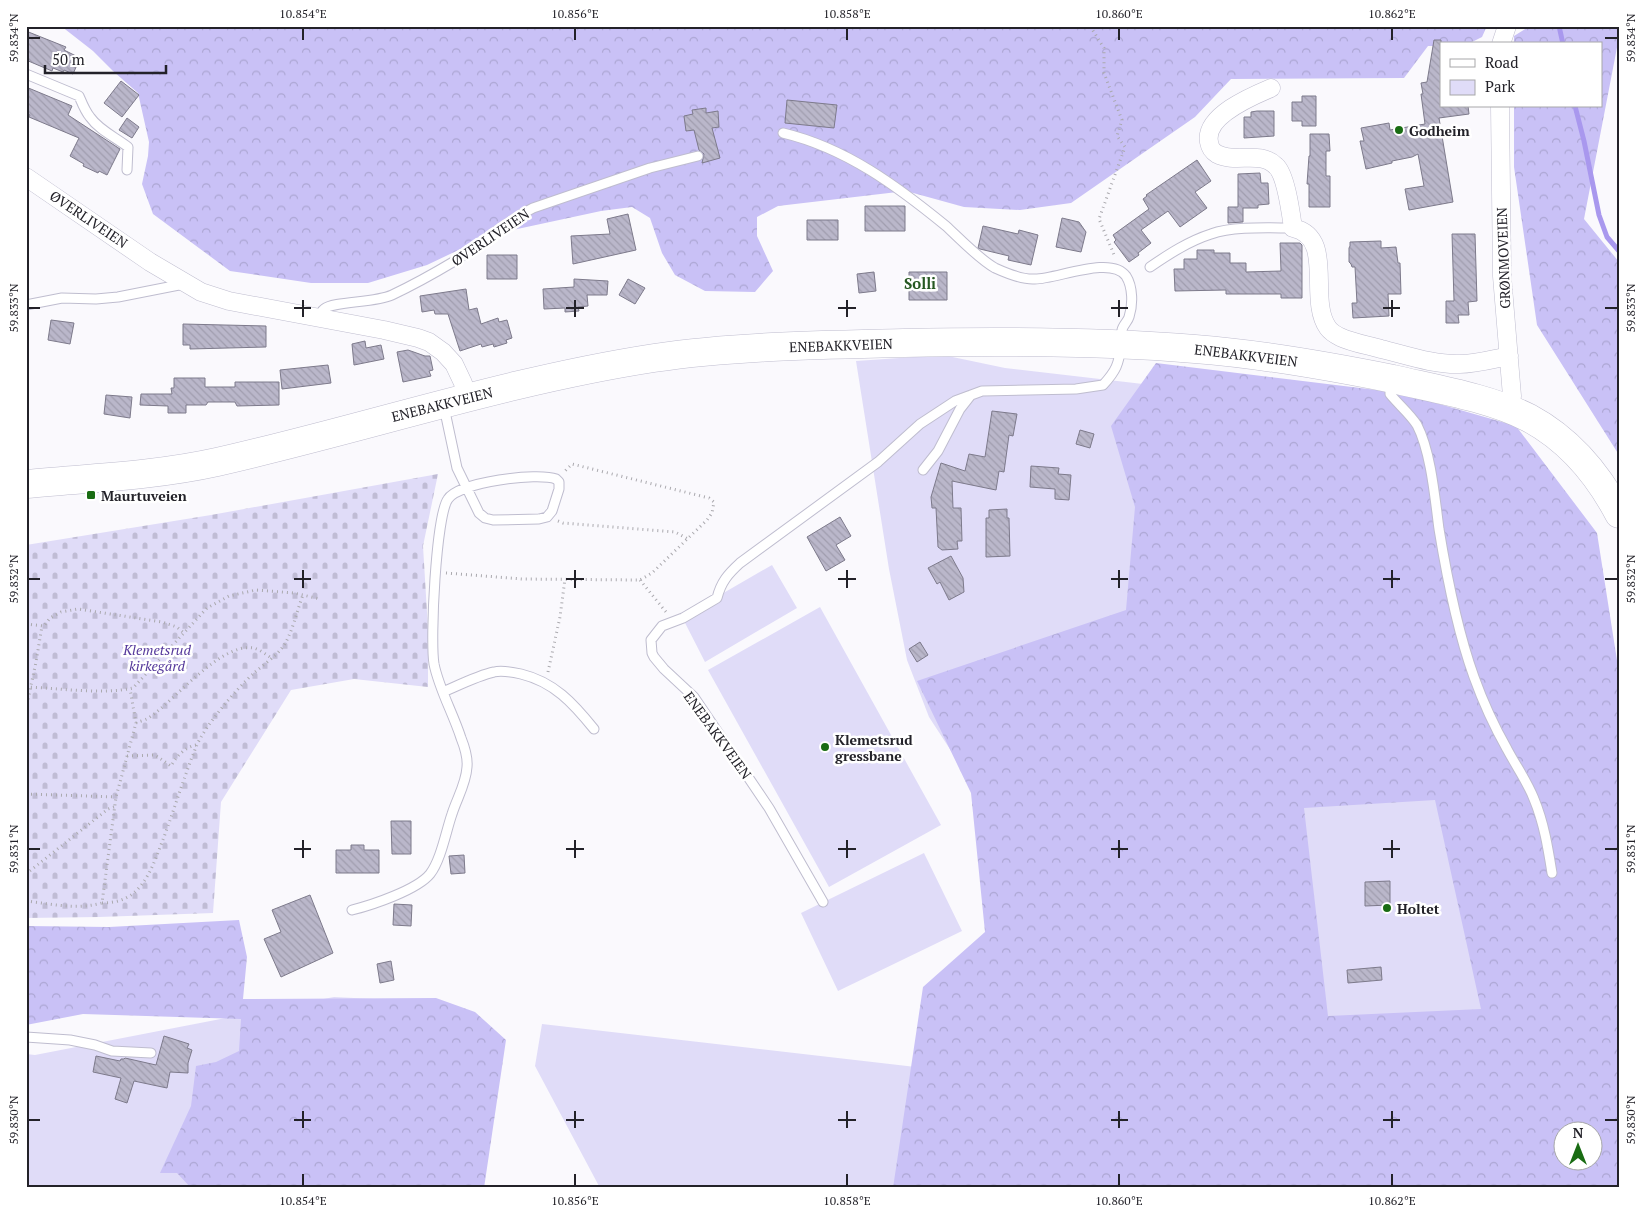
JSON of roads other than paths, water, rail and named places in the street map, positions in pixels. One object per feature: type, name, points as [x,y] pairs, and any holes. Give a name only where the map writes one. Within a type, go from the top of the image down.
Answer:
[{"type":"main road","name":"ENEBAKKVEIEN","points":[[26,484],[123,476],[214,462],[455,400],[584,370],[659,358],[775,347],[1032,341],[1121,344],[1200,349],[1239,354],[1344,369],[1443,390],[1509,409],[1540,425],[1567,445],[1589,468],[1619,514]]},
{"type":"street","points":[[1502,42],[1506,26]]},
{"type":"street","points":[[1271,88],[1244,100],[1223,115],[1211,127],[1208,134],[1210,144],[1212,150],[1218,155],[1268,160],[1277,166],[1281,172],[1287,192],[1293,228],[1308,234],[1317,252],[1319,309],[1329,329],[1338,336],[1408,356],[1447,364],[1470,363],[1509,356]]},
{"type":"street","name":"GRØNMOVEIEN","points":[[1500,108],[1502,276],[1512,396],[1509,409]]},
{"type":"street","name":"ØVERLIVEIEN","points":[[26,177],[150,262],[201,292],[228,301],[418,338],[429,342],[443,352],[454,364],[464,383],[455,400]]},
{"type":"lane","points":[[26,74],[79,96],[88,116],[101,129],[128,147],[127,170]]},
{"type":"lane","points":[[783,132],[827,147],[866,167],[908,195],[985,261],[996,268],[1034,279],[1086,269],[1110,268],[1125,275],[1129,282],[1132,299],[1130,317],[1122,330],[1117,369],[1103,385],[1076,389],[995,390],[971,394],[960,409],[938,451],[924,470]]},
{"type":"lane","name":"ØVERLIVEIEN","points":[[319,319],[321,312],[329,306],[376,300],[420,281],[454,261],[519,215],[533,208],[650,168],[698,156]]},
{"type":"lane","points":[[1150,267],[1172,252],[1212,233],[1258,228],[1293,228]]},
{"type":"lane","points":[[26,305],[62,298],[96,299],[118,297],[187,284]]},
{"type":"lane","points":[[1390,379],[1390,394],[1416,425],[1424,446],[1444,560],[1473,675],[1482,699],[1507,750],[1535,800],[1548,845],[1552,873]]},
{"type":"lane","name":"ENEBAKKVEIEN","points":[[823,902],[769,808],[705,713],[694,697],[664,669],[652,653],[652,640],[662,626],[683,618],[717,598],[721,584],[728,574],[740,563],[878,462],[920,424],[955,401],[971,394]]},
{"type":"lane","points":[[352,910],[377,903],[422,883],[431,872],[438,858],[453,810],[467,776],[466,754],[437,678],[432,642],[441,521],[444,505],[449,497],[466,487],[493,481],[544,476],[556,479],[559,482],[559,489],[552,511],[547,517],[502,520],[485,518],[479,513],[466,487],[458,468],[455,400]]},
{"type":"lane","points":[[443,692],[494,672],[511,672],[534,677],[555,688],[574,704],[594,729]]},
{"type":"lane","points":[[26,1037],[70,1040],[112,1051],[151,1053]]},
{"type":"waterway","points":[[1559,26],[1563,42]]},
{"type":"waterway","points":[[1576,108],[1599,215],[1607,237],[1619,251]]},
{"type":"place","name":"Godheim","points":[[1399,130]]},
{"type":"place","name":"Maurtuveien","points":[[91,495]]},
{"type":"place","name":"Klemetsrud gressbane","points":[[825,747]]},
{"type":"place","name":"Holtet","points":[[1387,908]]},
{"type":"district","name":"Solli","points":[[920,283]]},
{"type":"park label","name":"Klemetsrud kirkegård","points":[[157,658]]}]
